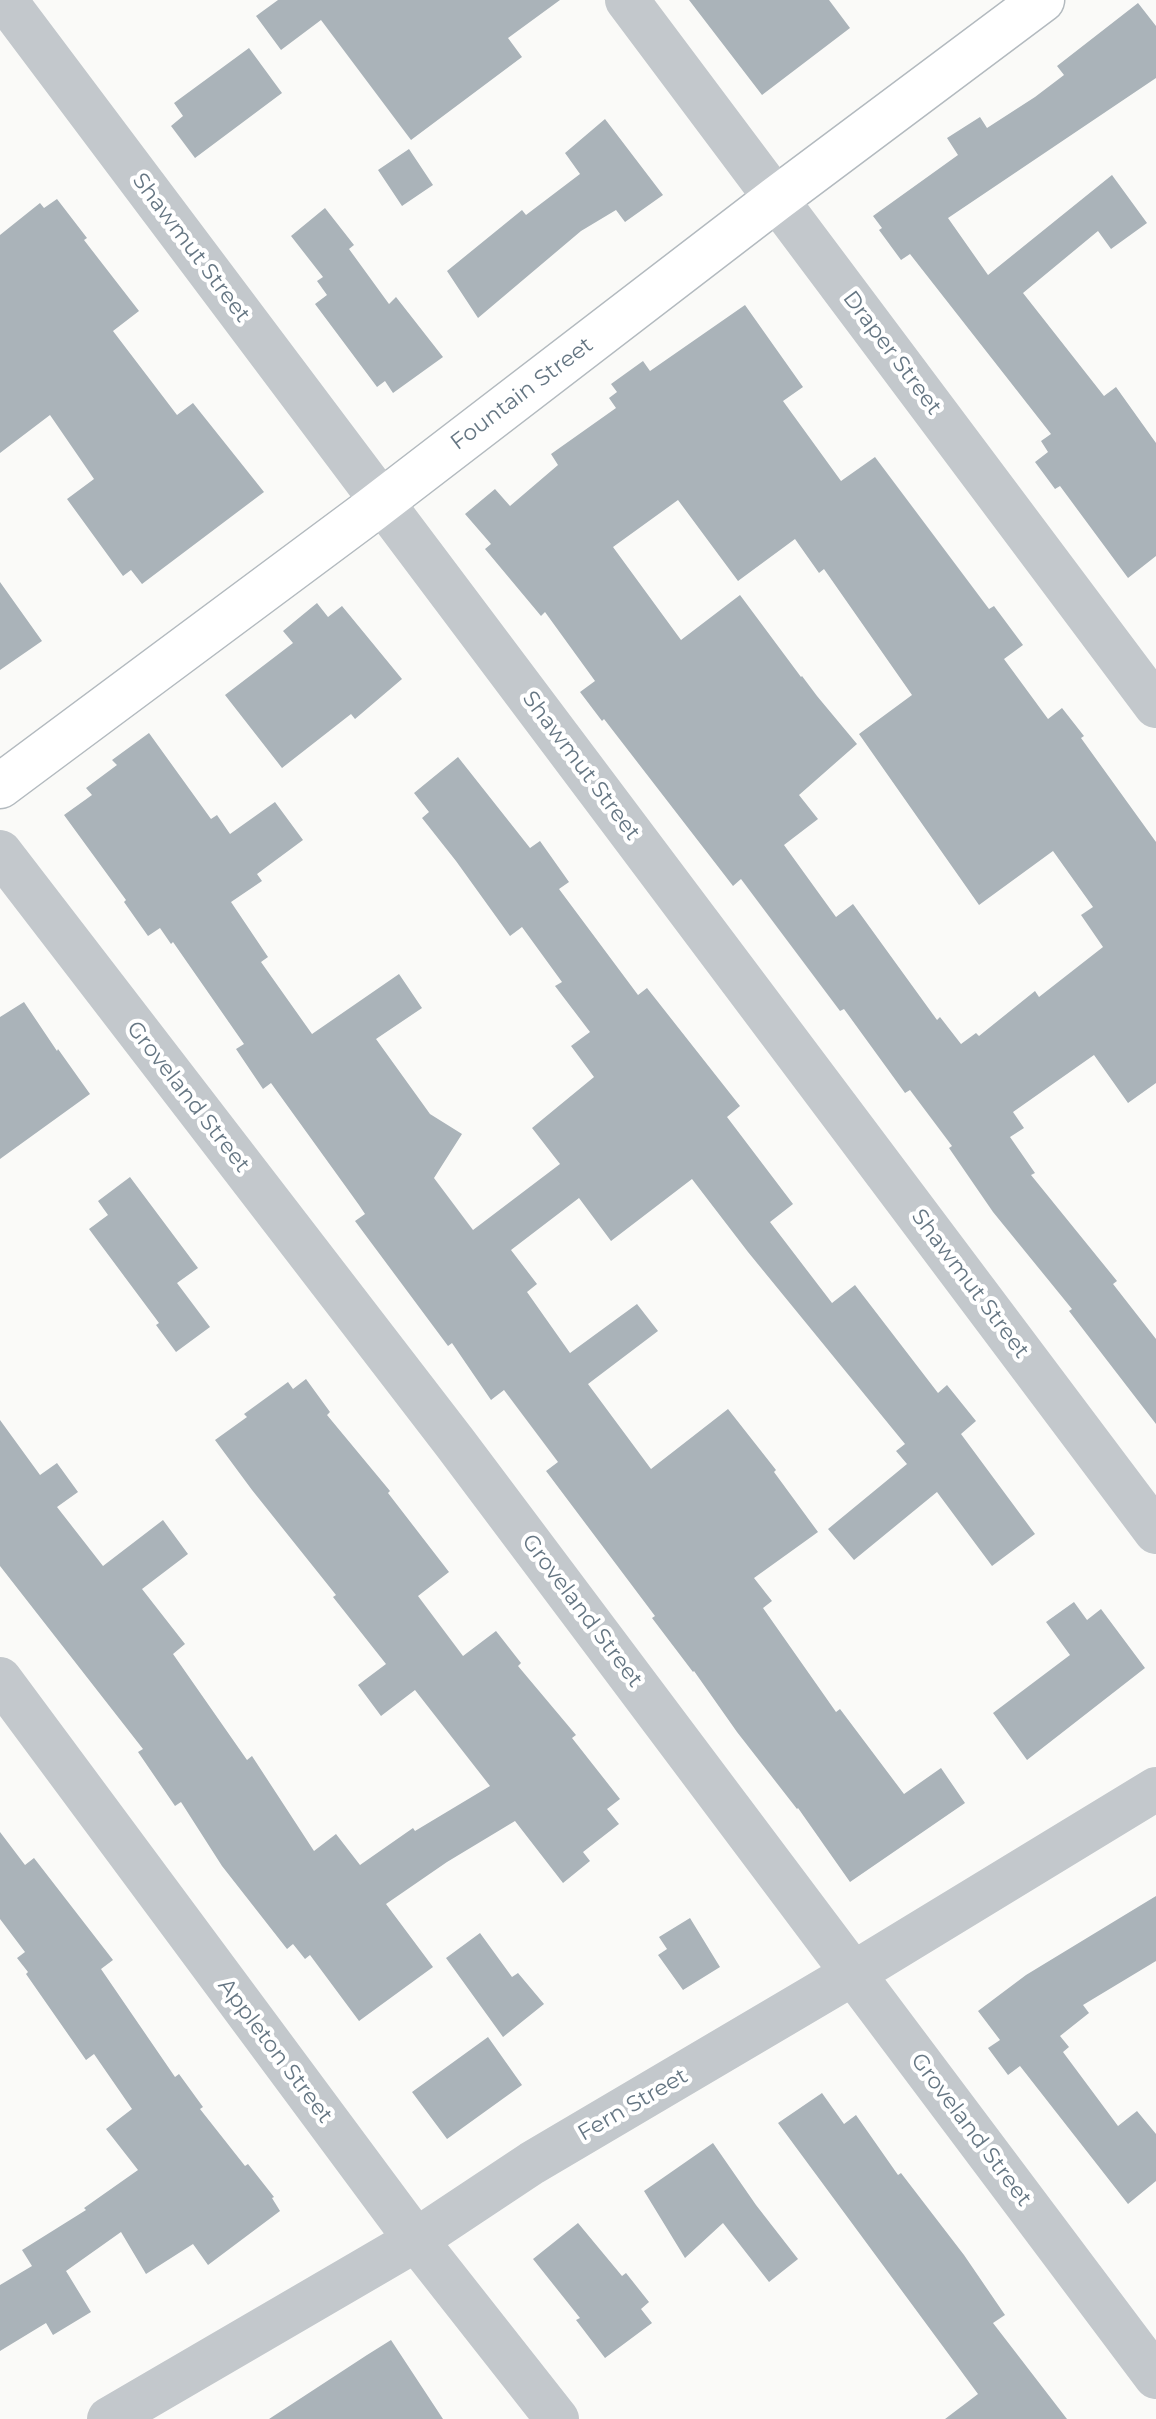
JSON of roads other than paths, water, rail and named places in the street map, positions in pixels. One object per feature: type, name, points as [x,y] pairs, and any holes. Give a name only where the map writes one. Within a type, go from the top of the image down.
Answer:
[{"type":"street","name":"Shawmut Street","points":[[5,0],[1156,1532]]},
{"type":"street","name":"Draper Street","points":[[627,0],[1156,706]]},
{"type":"street","name":"Fountain Street","points":[[0,786],[382,501],[1042,0]]},
{"type":"street","name":"Groveland Street","points":[[0,852],[455,1443],[1156,2377]]},
{"type":"street","name":"Appleton Street","points":[[0,1679],[416,2240],[557,2419]]},
{"type":"street","name":"Fern Street","points":[[109,2419],[416,2240],[532,2163],[854,1973],[1156,1789]]}]
